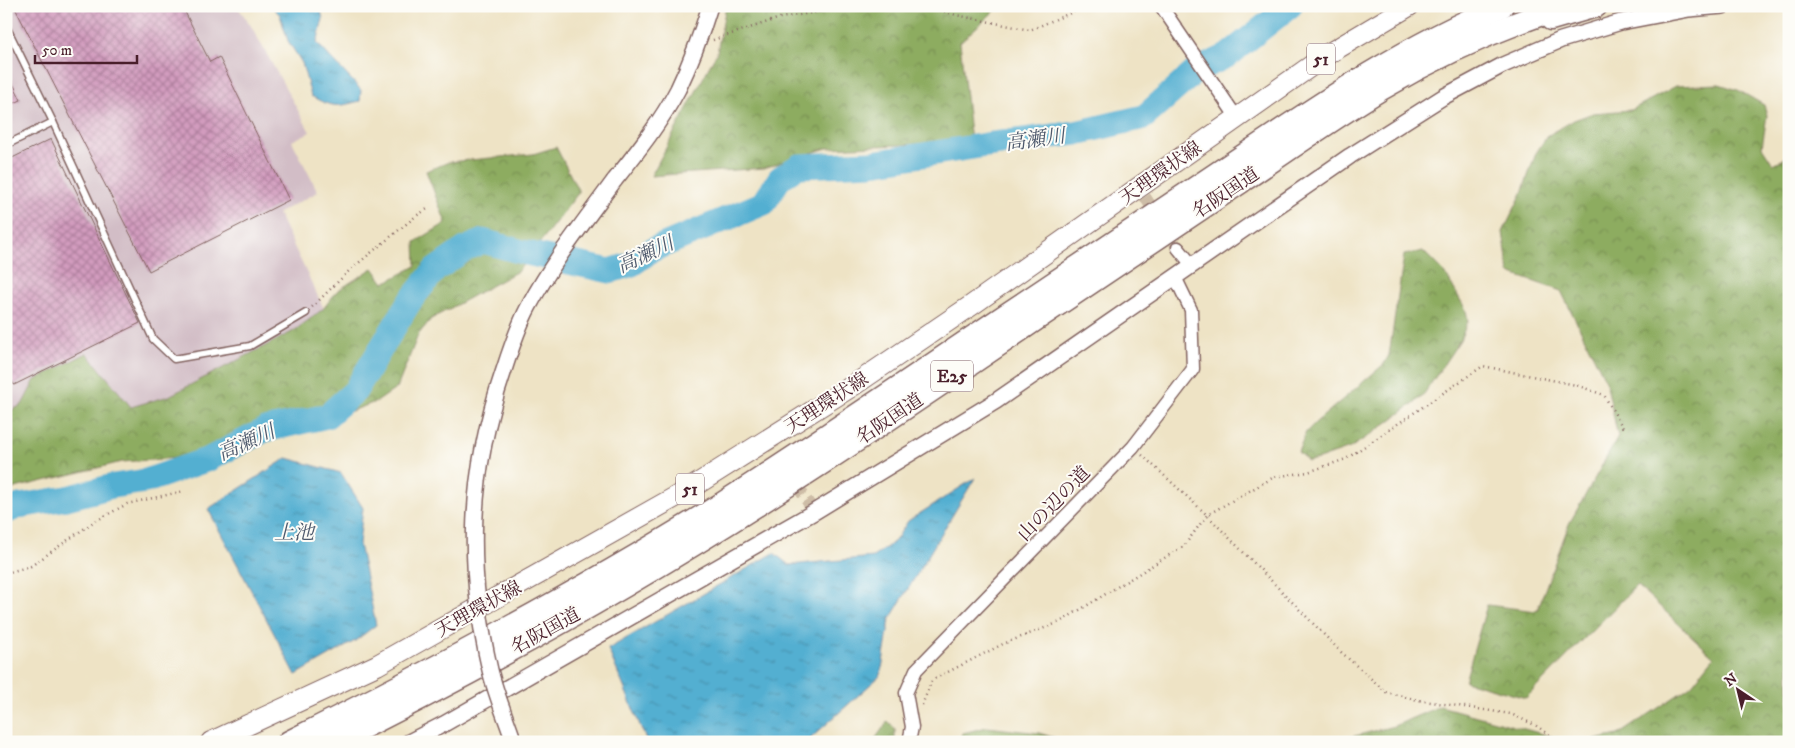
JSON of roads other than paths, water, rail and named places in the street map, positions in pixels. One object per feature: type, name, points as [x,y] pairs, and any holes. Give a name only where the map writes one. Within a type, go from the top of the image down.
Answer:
[{"type":"highway","name":"名阪国道","points":[[288,742],[427,672],[620,565],[824,437],[1317,106],[1425,41],[1502,6]]},
{"type":"highway","name":"名阪国道","points":[[334,742],[530,639],[627,584],[729,522],[936,387],[1329,122],[1381,89],[1435,59],[1485,36],[1565,6]]},
{"type":"highway","points":[[1435,59],[1536,24],[1596,6]]},
{"type":"main road","name":"天理環状線","points":[[211,742],[377,665],[686,491],[857,383],[1142,192],[1237,118],[1328,54],[1409,6]]},
{"type":"street","points":[[514,742],[490,672],[476,587],[474,518],[478,474],[491,408],[528,308],[563,250],[644,142],[677,90],[697,45],[710,6]]},
{"type":"street","points":[[1161,6],[1237,118]]},
{"type":"street","points":[[409,742],[444,724],[822,507],[996,401],[1350,156],[1443,97],[1503,66],[1561,40],[1621,22],[1689,9],[1723,6]]},
{"type":"street","points":[[1178,248],[1192,265]]},
{"type":"street","name":"山の辺の道","points":[[909,742],[912,727],[906,693],[916,670],[1134,446],[1193,369],[1191,310],[1175,277]]},
{"type":"lane","points":[[6,26],[54,122],[153,339],[174,359],[250,346],[306,313]]},
{"type":"lane","points":[[6,145],[54,122]]},
{"type":"water","points":[[271,6],[320,6],[323,19],[317,43],[361,90],[360,101],[335,105],[324,103],[311,96],[302,63],[288,41],[280,15]]},
{"type":"water","name":"上池","points":[[287,458],[341,473],[363,508],[359,544],[376,625],[355,641],[296,675],[208,509]]},
{"type":"water","points":[[975,478],[890,619],[881,675],[811,738],[810,742],[647,742],[608,649],[774,553],[789,565],[873,557],[895,541],[908,521]]},
{"type":"waterway","name":"高瀬川","points":[[6,512],[19,506],[146,481],[209,459],[265,430],[327,416],[355,391],[410,301],[435,270],[465,249],[483,241],[522,252],[610,271],[632,264],[652,250],[764,203],[780,178],[799,166],[872,163],[1076,133],[1144,117],[1197,70],[1227,56],[1290,6]]},
{"type":"tunnel","points":[[1145,197],[1178,248]]},
{"type":"tunnel","points":[[768,439],[814,512]]}]
